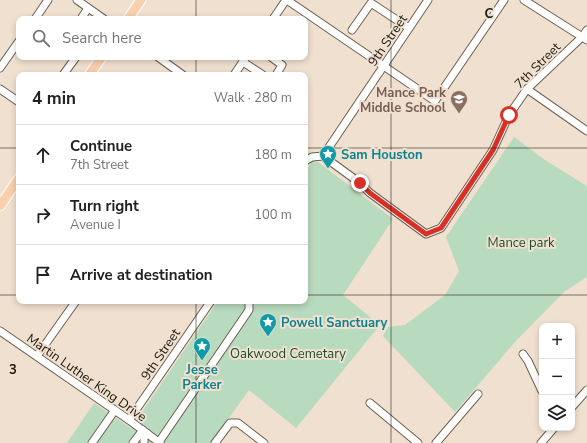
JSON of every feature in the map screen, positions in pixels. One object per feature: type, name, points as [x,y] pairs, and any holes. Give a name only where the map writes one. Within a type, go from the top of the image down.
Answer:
[{"type":"main road","points":[[130,16],[141,0]]},
{"type":"main road","points":[[91,72],[100,60]]},
{"type":"main road","points":[[0,206],[16,190]]},
{"type":"street","points":[[37,16],[48,0]]},
{"type":"street","points":[[77,0],[100,16]]},
{"type":"street","points":[[275,16],[287,0],[435,101],[504,0]]},
{"type":"street","name":"9th Street","points":[[323,156],[428,0]]},
{"type":"street","points":[[524,0],[585,38]]},
{"type":"street","points":[[352,30],[372,1],[409,28]]},
{"type":"street","points":[[83,16],[88,8]]},
{"type":"street","name":"7th Street","points":[[323,156],[426,234],[441,228],[493,150],[509,115],[527,89],[585,38],[587,30]]},
{"type":"street","points":[[0,68],[16,45]]},
{"type":"street","points":[[65,72],[74,60]]},
{"type":"street","points":[[162,60],[179,72]]},
{"type":"street","points":[[236,72],[244,60],[259,72]]},
{"type":"street","points":[[276,60],[282,64],[278,72]]},
{"type":"street","points":[[0,89],[16,100]]},
{"type":"street","points":[[527,89],[587,131]]},
{"type":"street","points":[[308,159],[312,157],[323,156]]},
{"type":"street","points":[[37,356],[74,304]]},
{"type":"street","name":"9th Street","points":[[130,420],[209,304]]},
{"type":"street","points":[[160,443],[249,310],[249,304]]},
{"type":"street","name":"Martin Luther King Drive","points":[[0,331],[130,420],[160,443]]},
{"type":"street","points":[[523,354],[539,385]]},
{"type":"street","points":[[575,404],[587,390]]},
{"type":"street","points":[[436,443],[478,394]]},
{"type":"street","points":[[370,403],[418,443]]},
{"type":"street","points":[[92,443],[115,410]]},
{"type":"street","points":[[215,443],[230,423],[238,423],[264,443]]},
{"type":"street","points":[[541,443],[551,431]]},
{"type":"street","points":[[133,443],[145,432]]},
{"type":"street","points":[[144,443],[145,432]]},
{"type":"green space","name":"Mance park","points":[[514,137],[545,160],[587,186],[587,277],[564,292],[515,342],[455,412],[383,336],[388,327],[405,325],[445,295],[459,271],[446,237]]},
{"type":"green space","name":"Oakwood Cemetary","points":[[313,161],[318,162],[393,219],[343,295],[380,325],[296,428],[249,390],[211,443],[67,443],[94,403],[131,428],[216,304],[308,304],[308,168]]},
{"type":"place","name":"Mance Park Middle School","points":[[459,114]]},
{"type":"place","name":"Sam Houston","points":[[328,169]]},
{"type":"place","name":"Powell Sanctuary","points":[[268,337]]},
{"type":"place","name":"Jesse Parker","points":[[202,361]]},
{"type":"route","points":[[360,183],[370,193],[426,234],[441,228],[493,150],[509,115]]}]
